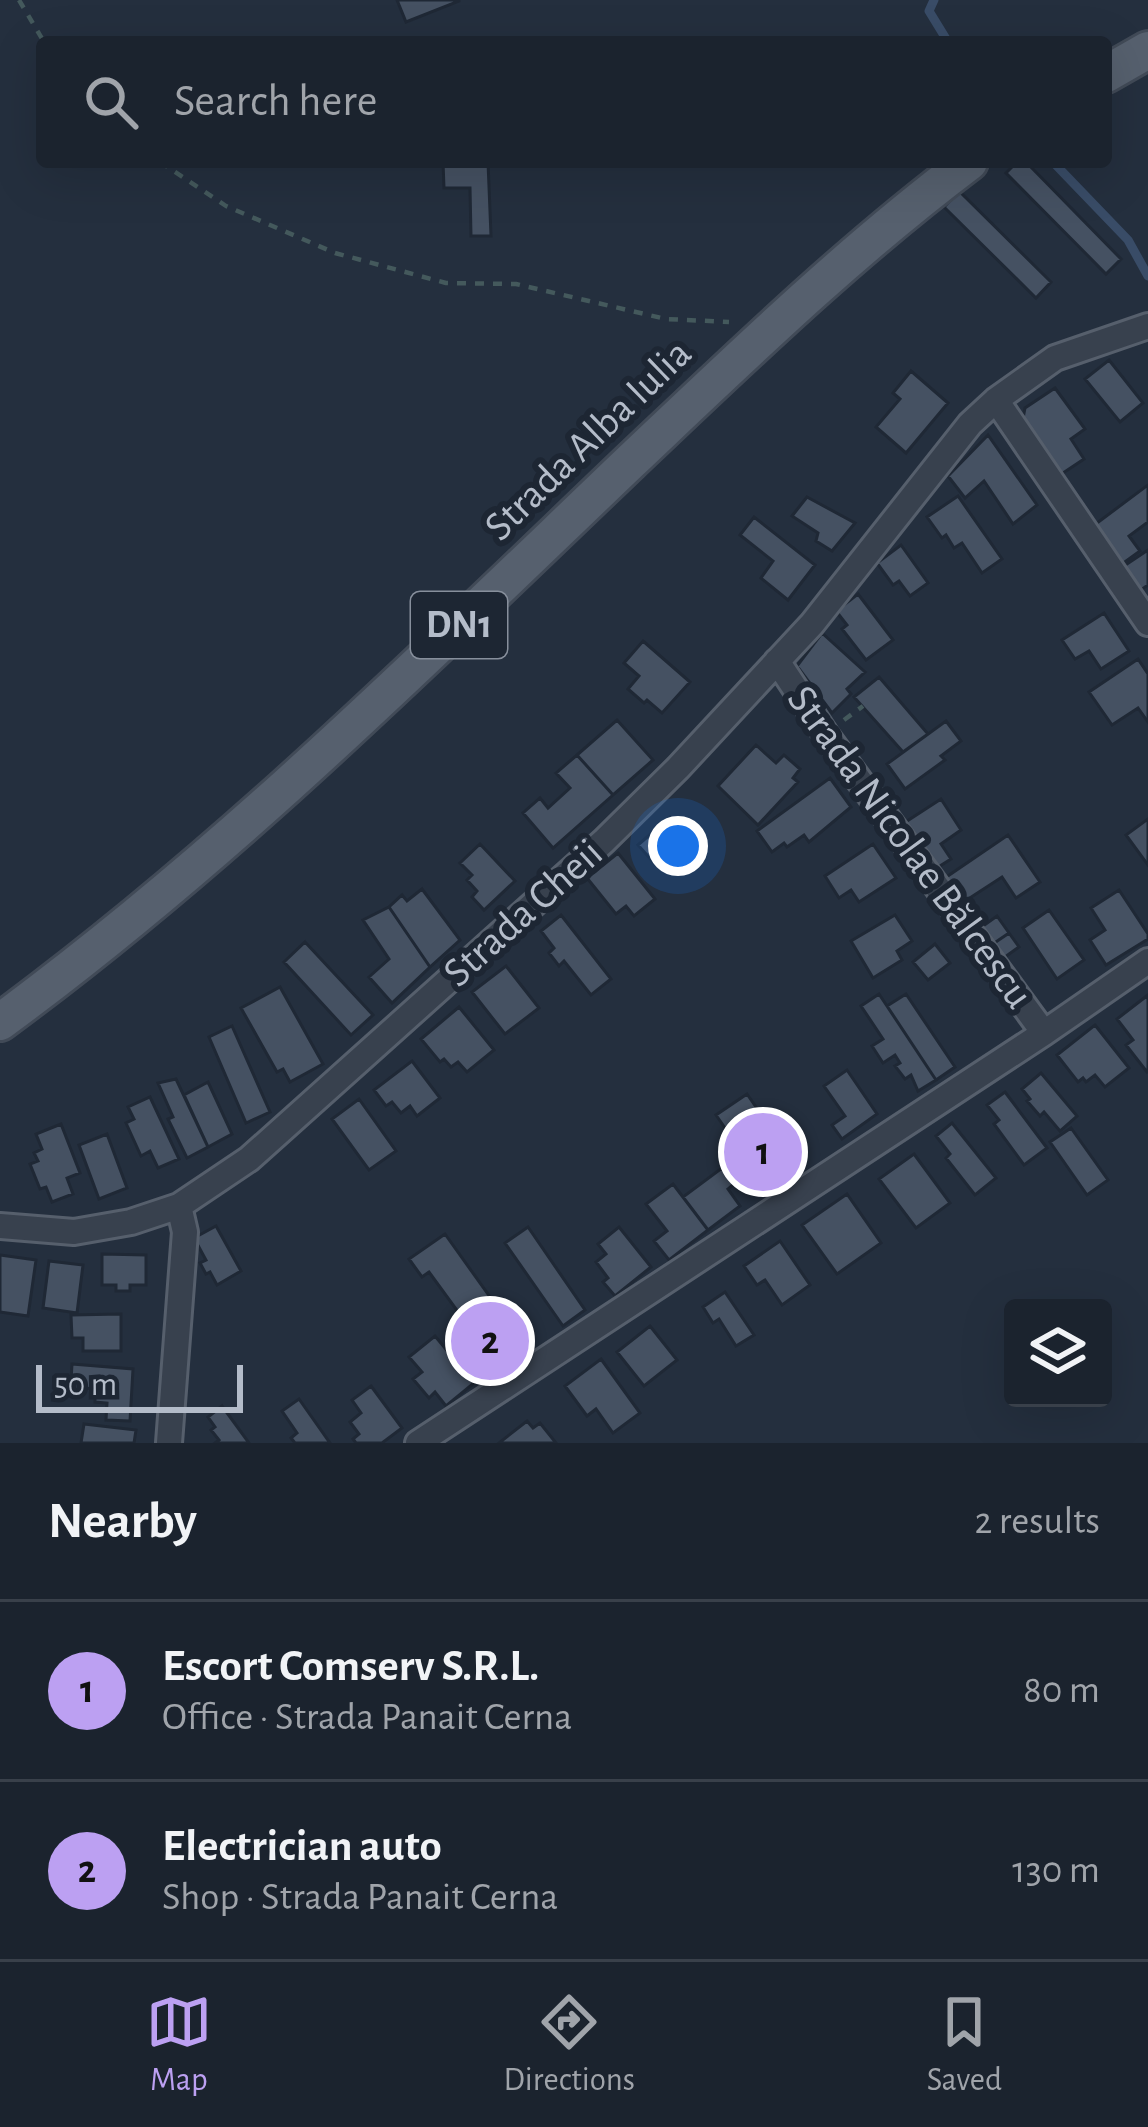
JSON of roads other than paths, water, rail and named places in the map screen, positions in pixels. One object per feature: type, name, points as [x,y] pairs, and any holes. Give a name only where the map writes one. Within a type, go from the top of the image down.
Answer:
[{"type":"main road","points":[[1112,71],[1148,50]]},
{"type":"main road","name":"Strada Alba Iulia","points":[[0,1022],[71,970],[244,824],[780,320],[904,211],[961,168]]},
{"type":"street","points":[[1139,328],[1148,354]]},
{"type":"street","name":"Strada Cheii","points":[[0,1226],[74,1232],[131,1222],[179,1207],[249,1159],[604,841],[678,768],[812,624],[970,424],[1054,358],[1139,328]]},
{"type":"street","points":[[996,400],[1148,623]]},
{"type":"street","name":"Strada Nicolae Bălcescu","points":[[777,661],[1044,1033]]},
{"type":"street","points":[[418,1443],[1148,961]]},
{"type":"street","points":[[169,1443],[185,1232],[179,1207]]},
{"type":"waterway","points":[[934,0],[929,11],[944,36]]},
{"type":"waterway","points":[[1059,168],[1128,240],[1148,276]]},
{"type":"place","name":"Escort Comserv S.R.L.","points":[[763,1152]]},
{"type":"place","name":"Electrician auto","points":[[490,1341]]}]
